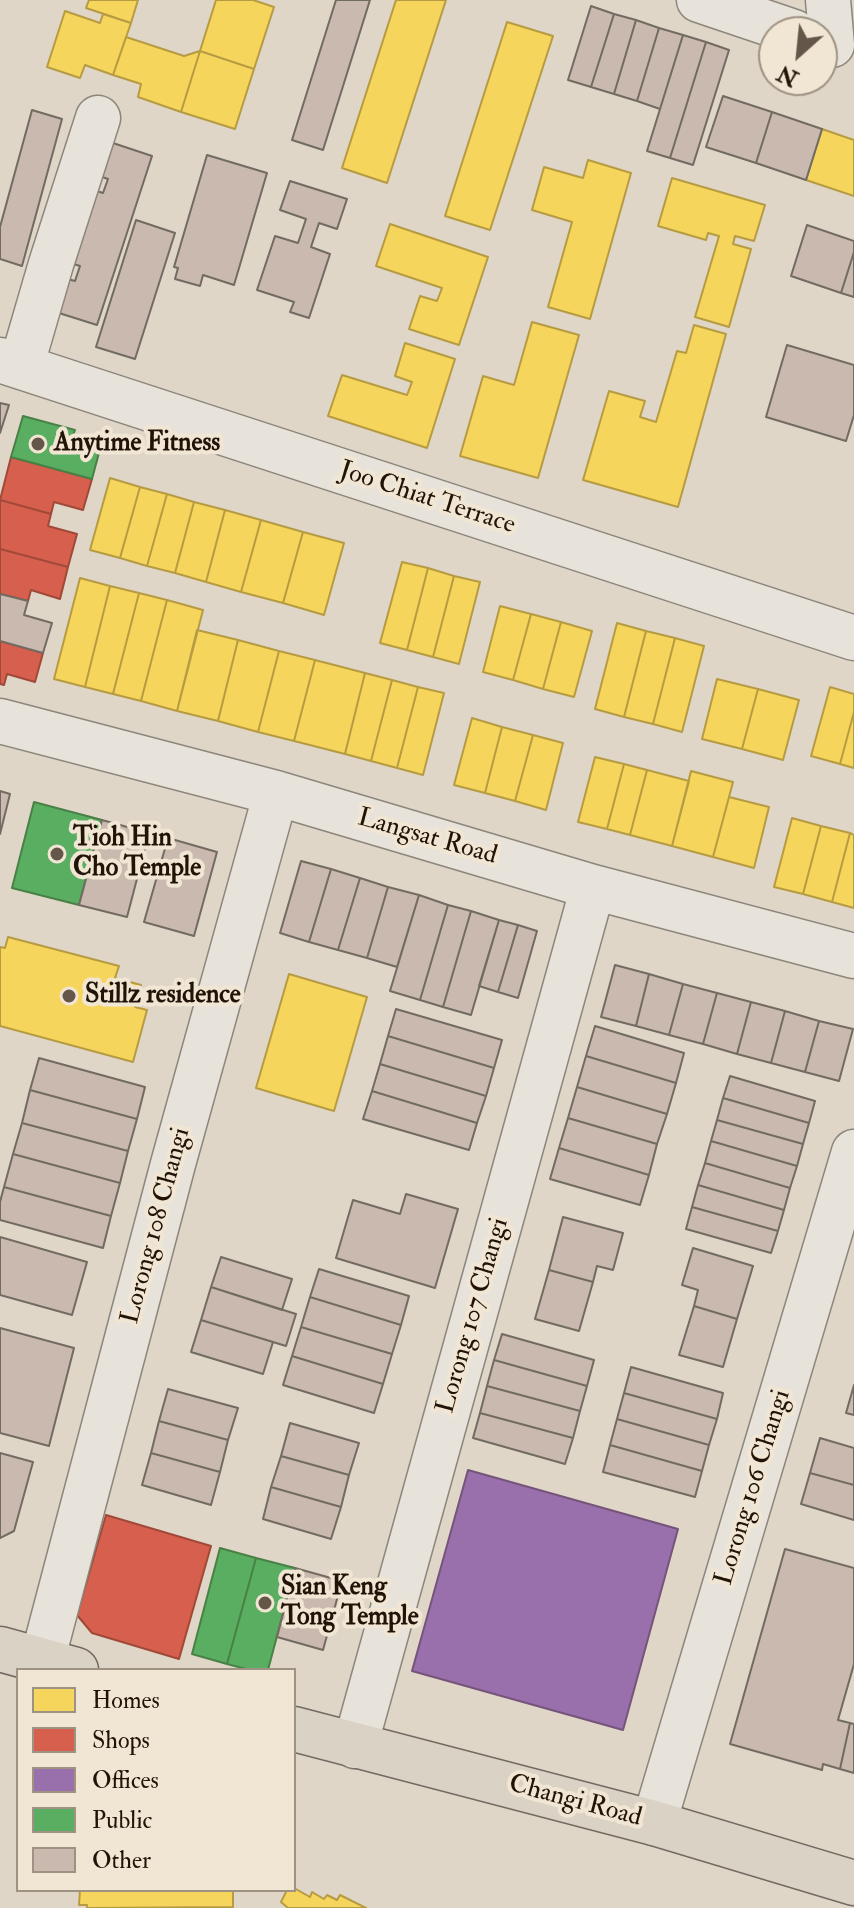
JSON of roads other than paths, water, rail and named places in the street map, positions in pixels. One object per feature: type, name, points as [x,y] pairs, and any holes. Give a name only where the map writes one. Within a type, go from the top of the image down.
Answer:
[{"type":"main road","points":[[0,1649],[59,1665]]},
{"type":"main road","name":"Changi Road","points":[[296,1730],[654,1823],[854,1883]]},
{"type":"street","points":[[699,0],[758,20]]},
{"type":"street","points":[[11,364],[51,264],[98,118]]},
{"type":"street","name":"Joo Chiat Terrace","points":[[11,364],[854,638]]},
{"type":"street","name":"Langsat Road","points":[[0,721],[276,793],[593,887],[854,956]]},
{"type":"street","name":"Lorong 108 Changi","points":[[59,1665],[169,1179],[276,793]]},
{"type":"street","name":"Lorong 107 Changi","points":[[355,1746],[593,887]]},
{"type":"street","name":"Lorong 106 Changi","points":[[654,1823],[854,1152]]},
{"type":"place","name":"Anytime Fitness","points":[[38,444]]},
{"type":"place","name":"Tioh Hin Cho Temple","points":[[57,854]]},
{"type":"place","name":"Stillz residence","points":[[69,996]]},
{"type":"place","name":"Sian Keng Tong Temple","points":[[265,1603]]}]
